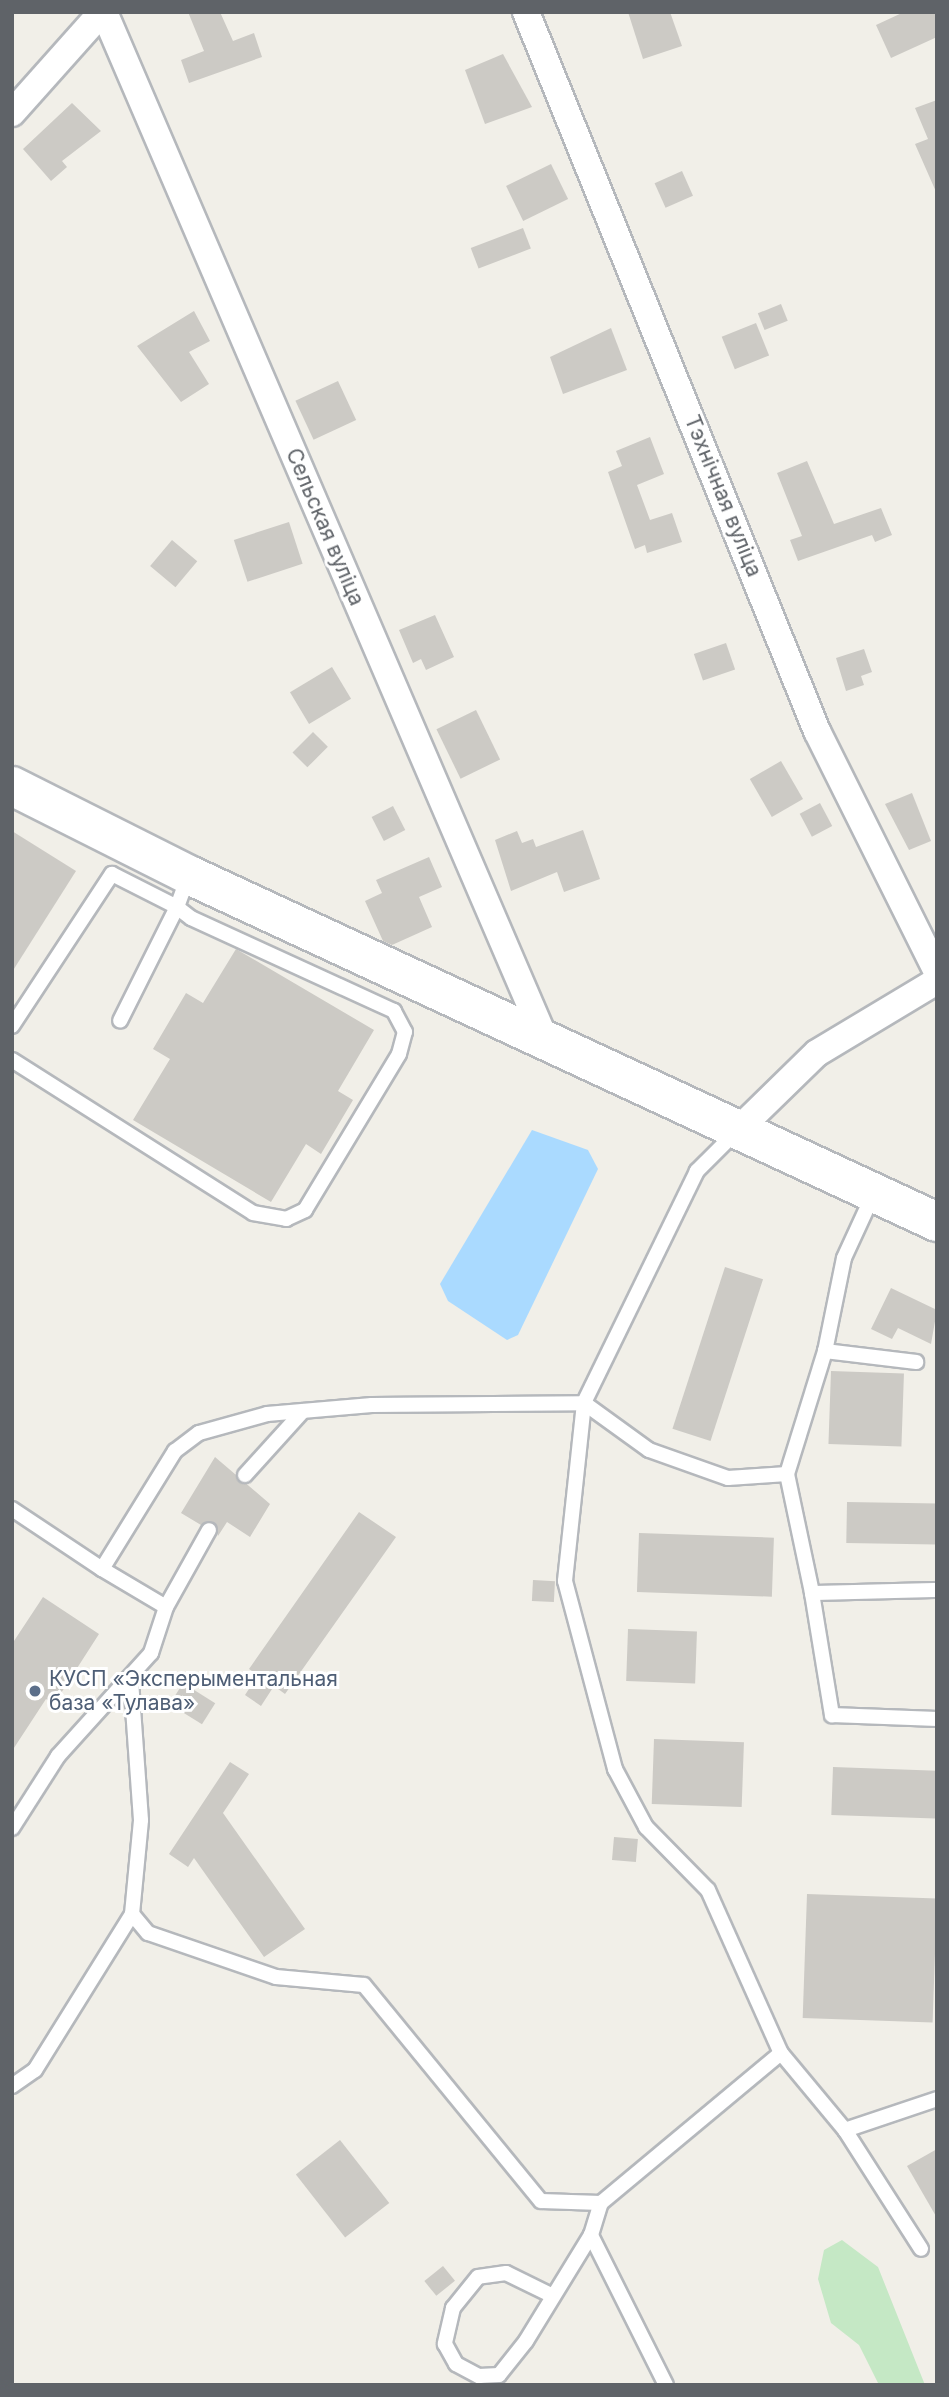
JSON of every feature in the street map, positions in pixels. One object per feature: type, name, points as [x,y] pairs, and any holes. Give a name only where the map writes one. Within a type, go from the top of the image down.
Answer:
[{"type":"street","name":"Сельская вуліца","points":[[12,113],[103,12],[546,1042]]},
{"type":"street","name":"Тэхнічная вуліца","points":[[526,12],[817,731],[937,972]]},
{"type":"street","points":[[12,786],[183,891],[546,1042],[875,1191],[937,1222]]},
{"type":"street","points":[[738,1130],[817,1053],[937,981]]},
{"type":"lane","points":[[12,1026],[112,874],[183,891],[394,1011],[405,1032],[399,1054],[305,1210],[286,1219],[253,1213],[12,1060]]},
{"type":"lane","points":[[120,1021],[183,891]]},
{"type":"lane","points":[[738,1130],[697,1171],[584,1403],[565,1581],[615,1769],[646,1827],[708,1890],[781,2053],[845,2130],[921,2249]]},
{"type":"lane","points":[[875,1191],[844,1258],[825,1351],[787,1474],[812,1593],[832,1715],[937,1719]]},
{"type":"lane","points":[[825,1351],[916,1362]]},
{"type":"lane","points":[[102,1569],[175,1451],[200,1433],[303,1411],[584,1403],[649,1450],[728,1478],[787,1474]]},
{"type":"lane","points":[[245,1475],[303,1411]]},
{"type":"lane","points":[[12,1509],[102,1569],[166,1607]]},
{"type":"lane","points":[[12,1828],[58,1756],[131,1679],[151,1653],[166,1607],[209,1530]]},
{"type":"lane","points":[[812,1593],[937,1590]]},
{"type":"lane","points":[[12,2085],[35,2070],[132,1914],[141,1819],[131,1679]]},
{"type":"lane","points":[[132,1914],[148,1933],[276,1977],[364,1986],[541,2202],[601,2203]]},
{"type":"lane","points":[[553,2296],[506,2273],[478,2277],[453,2308],[445,2344],[456,2364],[479,2376],[499,2375],[553,2296],[591,2235],[601,2203],[781,2053]]},
{"type":"lane","points":[[845,2130],[937,2099]]},
{"type":"lane","points":[[591,2235],[666,2385]]},
{"type":"green space","points":[[842,2240],[878,2267],[925,2385],[879,2385],[859,2345],[831,2323],[818,2279],[824,2250]]},
{"type":"water","points":[[532,1130],[588,1150],[598,1169],[518,1335],[507,1340],[448,1301],[440,1284]]},
{"type":"building","points":[[188,12],[220,12],[233,41],[254,33],[262,57],[189,83],[181,60],[204,51]]},
{"type":"building","points":[[628,12],[670,12],[682,46],[643,59]]},
{"type":"building","points":[[904,12],[937,12],[937,37],[891,58],[876,25]]},
{"type":"building","points":[[503,54],[532,107],[485,124],[465,70]]},
{"type":"building","points":[[937,100],[937,194],[915,144],[928,139],[915,108]]},
{"type":"building","points":[[72,103],[101,131],[62,161],[67,167],[51,181],[23,149]]},
{"type":"building","points":[[551,164],[568,199],[523,221],[506,186]]},
{"type":"building","points":[[682,171],[693,196],[666,208],[655,183]]},
{"type":"building","points":[[523,228],[531,249],[479,269],[471,248]]},
{"type":"building","points":[[781,304],[788,321],[765,330],[758,313]]},
{"type":"building","points":[[194,311],[210,341],[189,352],[209,384],[181,402],[137,346]]},
{"type":"building","points":[[756,323],[769,355],[735,369],[722,337]]},
{"type":"building","points":[[611,328],[627,370],[563,394],[550,357]]},
{"type":"building","points":[[338,381],[356,420],[314,440],[295,401]]},
{"type":"building","points":[[650,437],[664,474],[637,485],[650,520],[672,513],[682,542],[647,553],[645,545],[635,549],[608,472],[622,466],[616,451]]},
{"type":"building","points":[[807,461],[834,524],[881,508],[892,535],[875,542],[872,535],[798,561],[790,540],[802,536],[777,473]]},
{"type":"building","points":[[289,522],[303,564],[247,582],[234,540]]},
{"type":"building","points":[[172,540],[197,561],[175,587],[150,566]]},
{"type":"building","points":[[435,615],[454,657],[426,670],[421,659],[413,663],[399,630]]},
{"type":"building","points":[[726,643],[735,669],[703,681],[694,654]]},
{"type":"building","points":[[864,649],[872,672],[861,676],[864,685],[846,691],[836,658]]},
{"type":"building","points":[[332,667],[351,699],[309,724],[290,692]]},
{"type":"building","points":[[476,710],[500,759],[461,779],[436,729]]},
{"type":"building","points":[[313,732],[328,747],[307,767],[292,753]]},
{"type":"building","points":[[781,761],[803,799],[772,817],[750,779]]},
{"type":"building","points":[[912,793],[931,841],[909,850],[885,804]]},
{"type":"building","points":[[820,803],[832,826],[812,837],[800,814]]},
{"type":"building","points":[[393,806],[405,830],[384,841],[372,817]]},
{"type":"building","points":[[583,830],[600,879],[564,892],[557,872],[511,891],[495,840],[517,831],[522,843],[533,839],[536,847]]},
{"type":"building","points":[[12,831],[76,871],[12,972]]},
{"type":"building","points":[[429,857],[442,887],[419,897],[432,927],[392,945],[383,941],[365,901],[382,893],[376,880]]},
{"type":"building","points":[[236,949],[374,1030],[338,1091],[353,1100],[321,1154],[306,1144],[271,1202],[133,1120],[170,1059],[153,1049],[186,993],[203,1003]]},
{"type":"building","points":[[725,1267],[763,1279],[711,1441],[672,1429]]},
{"type":"building","points":[[891,1288],[937,1310],[931,1344],[898,1328],[892,1339],[871,1329]]},
{"type":"building","points":[[831,1371],[904,1374],[901,1447],[828,1444]]},
{"type":"building","points":[[215,1457],[270,1504],[250,1537],[227,1522],[218,1536],[214,1522],[201,1525],[181,1513]]},
{"type":"building","points":[[847,1502],[937,1504],[936,1545],[846,1543]]},
{"type":"building","points":[[359,1512],[396,1537],[285,1694],[274,1686],[261,1706],[245,1695],[258,1675],[249,1669]]},
{"type":"building","points":[[639,1533],[774,1538],[772,1597],[637,1592]]},
{"type":"building","points":[[533,1580],[555,1581],[554,1602],[532,1601]]},
{"type":"building","points":[[43,1597],[99,1634],[54,1704],[46,1699],[12,1751],[12,1644]]},
{"type":"building","points":[[628,1629],[697,1631],[695,1683],[626,1681]]},
{"type":"building","points":[[183,1683],[215,1703],[202,1724],[170,1704]]},
{"type":"building","points":[[654,1739],[744,1742],[742,1807],[652,1804]]},
{"type":"building","points":[[230,1762],[249,1774],[223,1813],[305,1929],[264,1957],[194,1858],[188,1867],[169,1854]]},
{"type":"building","points":[[833,1767],[937,1771],[935,1819],[831,1815]]},
{"type":"building","points":[[614,1837],[638,1839],[636,1862],[612,1860]]},
{"type":"building","points":[[807,1894],[937,1899],[933,2022],[803,2018]]},
{"type":"building","points":[[340,2140],[389,2203],[345,2238],[296,2174]]},
{"type":"building","points":[[937,2149],[937,2218],[907,2166]]},
{"type":"building","points":[[443,2266],[455,2281],[436,2296],[424,2281]]},
{"type":"place","name":"КУСП «Эксперыментальная база «Тулава»","points":[[35,1691]]}]
